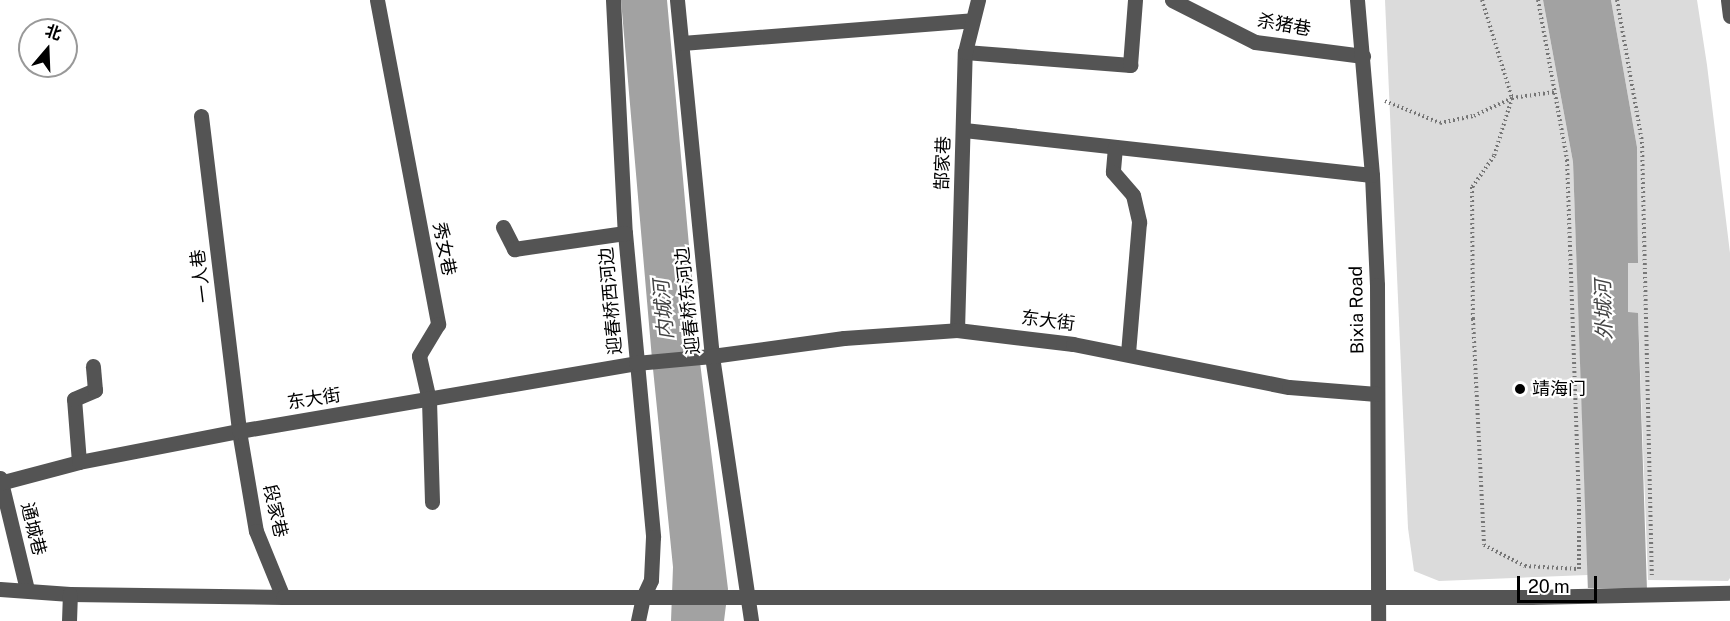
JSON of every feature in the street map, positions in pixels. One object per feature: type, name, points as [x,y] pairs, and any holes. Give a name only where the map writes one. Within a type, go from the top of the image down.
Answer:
[{"type":"street","name":"秀女巷","points":[[377,0],[438,324],[419,357],[429,400],[432,502]]},
{"type":"street","name":"迎春桥西河边","points":[[613,0],[625,233],[653,537],[649,597],[638,621]]},
{"type":"street","name":"迎春桥东河边","points":[[677,0],[712,356],[743,597],[751,621]]},
{"type":"street","name":"郜家巷","points":[[957,330],[965,52],[978,0]]},
{"type":"street","points":[[965,52],[1130,65],[1135,0]]},
{"type":"street","name":"杀猪巷","points":[[1172,0],[1255,42],[1363,56]]},
{"type":"street","name":"Bixia Road","points":[[1357,0],[1372,175],[1377,394],[1378,621]]},
{"type":"street","points":[[1728,0],[1730,16]]},
{"type":"street","points":[[682,43],[972,20]]},
{"type":"street","name":"一人巷","points":[[201,116],[239,431]]},
{"type":"street","points":[[964,130],[1372,175]]},
{"type":"street","points":[[1115,147],[1113,172],[1133,195],[1139,222],[1128,354]]},
{"type":"street","points":[[503,227],[514,249],[625,233]]},
{"type":"street","name":"东大街","points":[[0,481],[79,462],[239,431],[636,363],[712,356],[844,338],[957,330],[1073,344],[1289,387],[1377,394]]},
{"type":"street","points":[[79,462],[74,399],[95,390],[93,366]]},
{"type":"street","name":"段家巷","points":[[239,431],[256,531],[283,597]]},
{"type":"street","name":"通城巷","points":[[0,481],[27,590]]},
{"type":"street","points":[[0,589],[70,594],[283,597],[1531,597],[1730,593]]},
{"type":"street","points":[[69,621],[70,594]]},
{"type":"path","points":[[1482,0],[1512,98],[1494,156],[1472,187],[1473,319],[1484,545],[1525,566],[1579,569]]},
{"type":"path","points":[[1538,0],[1567,160],[1579,500],[1579,578]]},
{"type":"path","points":[[1617,0],[1642,142],[1644,310],[1653,586]]},
{"type":"path","points":[[1366,94],[1440,123],[1474,116],[1512,98],[1555,92]]},
{"type":"shaded area","points":[[1385,0],[1543,0],[1573,162],[1588,575],[1439,581],[1414,571],[1408,528]]},
{"type":"shaded area","points":[[1611,0],[1697,0],[1730,253],[1730,578],[1728,581],[1648,580],[1638,314],[1628,313],[1627,263],[1638,263],[1637,147]]},
{"type":"water","name":"内城河","points":[[621,0],[667,0],[698,346],[728,589],[724,621],[671,621],[673,567],[652,359]]},
{"type":"water","name":"外城河","points":[[1543,0],[1611,0],[1637,147],[1638,263],[1628,263],[1628,312],[1638,313],[1648,621],[1589,621],[1573,162]]},
{"type":"pier","points":[[1585,588],[1651,588],[1651,621],[1585,621]]},
{"type":"place","name":"靖海门","points":[[1520,389]]}]
